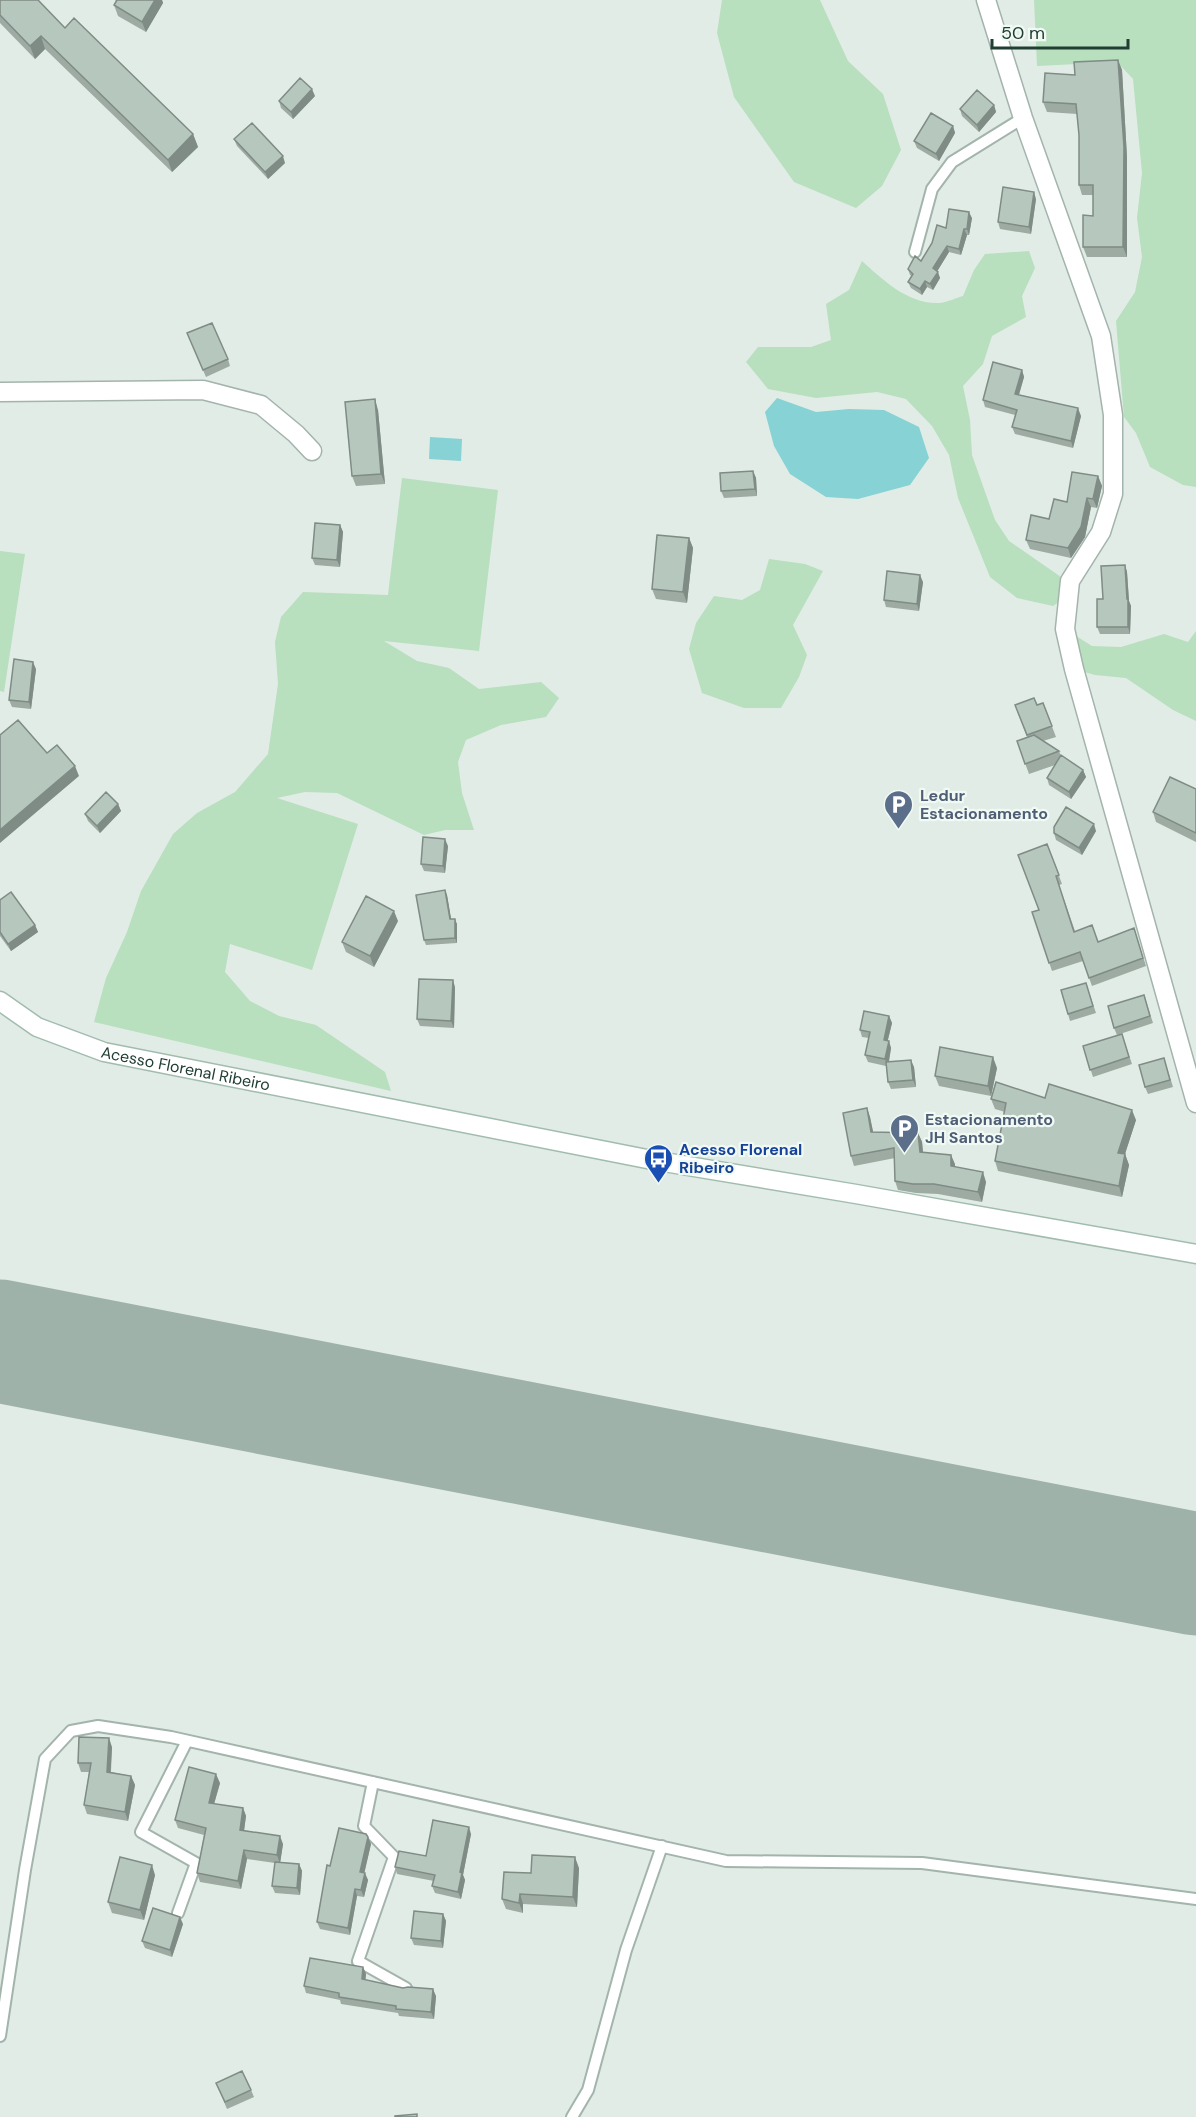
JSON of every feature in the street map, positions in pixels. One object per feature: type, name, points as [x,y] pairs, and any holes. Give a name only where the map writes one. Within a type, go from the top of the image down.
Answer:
[{"type":"street","points":[[986,0],[1023,118],[1101,336],[1113,415],[1113,494],[1101,532],[1070,581],[1065,629],[1077,681],[1196,1103]]},
{"type":"street","points":[[0,392],[203,390],[261,405],[296,434],[312,451]]},
{"type":"street","name":"Acesso Florenal Ribeiro","points":[[0,1000],[38,1027],[104,1052],[652,1160],[1196,1254]]},
{"type":"lane","points":[[915,252],[932,189],[951,162],[1023,118]]},
{"type":"lane","points":[[0,2036],[25,1870],[45,1759],[71,1731],[98,1726],[187,1741],[726,1861],[922,1863],[1196,1899]]},
{"type":"lane","points":[[178,1913],[196,1863],[141,1832],[187,1741]]},
{"type":"lane","points":[[373,1782],[364,1826],[394,1857],[358,1961],[406,1988]]},
{"type":"lane","points":[[572,2117],[588,2090],[626,1950],[663,1846]]},
{"type":"green space","points":[[722,0],[820,0],[848,61],[883,94],[901,150],[882,186],[856,208],[794,182],[734,97],[717,33]]},
{"type":"green space","points":[[1034,0],[1196,0],[1196,487],[1183,485],[1150,467],[1136,433],[1124,417],[1116,321],[1135,292],[1142,257],[1137,218],[1142,173],[1133,79],[1117,62],[1037,66]]},
{"type":"green space","points":[[1029,251],[1035,268],[1022,296],[1026,317],[992,336],[983,364],[963,386],[970,420],[972,455],[995,520],[1009,541],[1061,577],[1065,598],[1053,606],[1017,598],[990,577],[958,498],[949,455],[932,426],[906,399],[877,392],[816,398],[768,389],[746,362],[758,347],[811,347],[831,340],[826,304],[849,290],[862,261],[907,296],[929,303],[940,303],[963,296],[974,270],[985,254]]},
{"type":"green space","points":[[402,478],[498,490],[479,651],[384,641],[417,661],[449,668],[479,689],[541,682],[559,698],[546,717],[501,725],[466,740],[458,762],[462,793],[474,830],[445,830],[424,835],[337,793],[305,792],[277,798],[358,824],[312,970],[230,944],[225,972],[250,1001],[279,1016],[316,1025],[385,1072],[391,1091],[94,1022],[106,978],[127,932],[141,891],[173,834],[197,813],[235,792],[268,754],[278,684],[275,642],[281,617],[303,592],[388,595]]},
{"type":"green space","points":[[0,551],[25,554],[4,692],[0,691]]},
{"type":"green space","points":[[769,559],[805,564],[823,571],[793,625],[807,655],[799,677],[781,708],[744,708],[702,693],[689,649],[696,623],[714,596],[742,600],[760,590]]},
{"type":"green space","points":[[1065,629],[1092,646],[1121,647],[1164,634],[1188,642],[1196,631],[1196,721],[1173,710],[1126,678],[1095,675],[1074,669]]},
{"type":"water","points":[[777,398],[816,412],[849,409],[884,410],[919,427],[929,458],[910,485],[858,499],[826,497],[790,474],[774,446],[765,412]]},
{"type":"water","points":[[430,437],[462,439],[461,461],[429,459]]},
{"type":"building","points":[[0,0],[38,0],[65,28],[74,18],[193,134],[168,160],[41,36],[30,46],[0,15]]},
{"type":"building","points":[[117,0],[155,0],[142,22],[114,5]]},
{"type":"building","points":[[1118,60],[1124,147],[1123,247],[1083,247],[1083,215],[1093,216],[1093,185],[1079,185],[1079,135],[1076,104],[1043,102],[1045,73],[1075,75],[1074,62]]},
{"type":"building","points":[[300,78],[312,89],[291,112],[279,101]]},
{"type":"building","points":[[977,90],[994,105],[977,125],[960,109]]},
{"type":"building","points":[[931,113],[953,126],[936,154],[914,141]]},
{"type":"building","points":[[252,123],[283,156],[265,172],[234,139]]},
{"type":"building","points":[[1003,187],[1034,192],[1029,227],[998,222]]},
{"type":"building","points":[[949,209],[969,212],[967,229],[964,229],[959,249],[947,246],[933,268],[938,272],[930,284],[925,281],[920,289],[908,282],[913,274],[908,269],[915,256],[921,261],[932,243],[937,225],[946,228]]},
{"type":"building","points":[[212,323],[228,359],[203,370],[187,333]]},
{"type":"building","points":[[993,362],[1022,370],[1015,394],[1078,408],[1071,441],[1012,427],[1017,410],[983,400]]},
{"type":"building","points":[[375,399],[381,474],[352,476],[345,402]]},
{"type":"building","points":[[753,471],[755,489],[721,491],[720,473]]},
{"type":"building","points":[[1072,472],[1098,476],[1093,499],[1087,498],[1081,527],[1068,548],[1026,540],[1031,515],[1049,519],[1054,499],[1067,502]]},
{"type":"building","points":[[315,523],[340,525],[337,560],[312,558]]},
{"type":"building","points":[[657,535],[689,538],[683,592],[652,589]]},
{"type":"building","points":[[1125,565],[1128,627],[1097,627],[1097,599],[1103,599],[1101,566]]},
{"type":"building","points":[[887,571],[920,575],[917,604],[884,600]]},
{"type":"building","points":[[14,659],[33,662],[29,702],[9,700]]},
{"type":"building","points":[[1034,698],[1037,705],[1043,703],[1052,726],[1027,735],[1015,705]]},
{"type":"building","points":[[18,720],[47,753],[57,745],[75,766],[0,830],[0,735]]},
{"type":"building","points":[[1034,735],[1059,751],[1025,764],[1017,741]]},
{"type":"building","points":[[1061,755],[1083,770],[1069,792],[1047,778]]},
{"type":"building","points":[[1170,777],[1196,789],[1196,833],[1153,812]]},
{"type":"building","points":[[106,792],[118,804],[97,826],[85,814]]},
{"type":"building","points":[[1066,807],[1094,824],[1079,848],[1054,833],[1054,827]]},
{"type":"building","points":[[423,837],[445,839],[443,866],[421,864]]},
{"type":"building","points":[[1047,844],[1059,875],[1056,876],[1074,932],[1092,925],[1098,942],[1134,928],[1143,958],[1089,978],[1080,952],[1049,963],[1032,912],[1039,910],[1018,855]]},
{"type":"building","points":[[445,890],[450,919],[455,919],[455,938],[424,940],[416,895]]},
{"type":"building","points":[[11,892],[35,925],[8,944],[0,932],[0,900]]},
{"type":"building","points":[[366,896],[394,911],[370,956],[342,942]]},
{"type":"building","points":[[419,979],[453,980],[451,1021],[417,1019]]},
{"type":"building","points":[[1086,983],[1093,1006],[1068,1014],[1061,990]]},
{"type":"building","points":[[1144,995],[1150,1016],[1114,1028],[1108,1006]]},
{"type":"building","points":[[864,1011],[889,1016],[884,1040],[889,1041],[885,1059],[865,1055],[870,1032],[860,1030]]},
{"type":"building","points":[[1122,1034],[1129,1057],[1090,1070],[1083,1046]]},
{"type":"building","points":[[940,1047],[993,1057],[988,1086],[935,1076]]},
{"type":"building","points":[[1164,1058],[1170,1080],[1145,1087],[1139,1065]]},
{"type":"building","points":[[911,1060],[913,1080],[888,1082],[886,1062]]},
{"type":"building","points":[[996,1082],[1045,1098],[1049,1084],[1132,1110],[1118,1153],[1125,1154],[1119,1186],[995,1161],[1006,1103],[991,1099]]},
{"type":"building","points":[[867,1108],[871,1132],[918,1133],[920,1152],[951,1155],[951,1166],[983,1172],[978,1192],[934,1184],[895,1181],[894,1148],[851,1156],[843,1113]]},
{"type":"building","points":[[79,1737],[109,1738],[107,1772],[131,1776],[125,1812],[84,1805],[91,1763],[78,1763]]},
{"type":"building","points":[[189,1767],[216,1774],[209,1803],[243,1808],[240,1830],[280,1836],[277,1855],[244,1850],[238,1881],[197,1873],[206,1828],[175,1820]]},
{"type":"building","points":[[433,1820],[469,1827],[458,1892],[432,1886],[435,1875],[395,1867],[399,1851],[426,1856]]},
{"type":"building","points":[[339,1828],[366,1834],[368,1837],[360,1872],[365,1873],[361,1890],[355,1889],[348,1928],[317,1922],[327,1865],[330,1866]]},
{"type":"building","points":[[532,1855],[575,1857],[573,1897],[520,1894],[519,1903],[502,1899],[504,1872],[531,1873]]},
{"type":"building","points":[[120,1857],[152,1865],[140,1910],[108,1902]]},
{"type":"building","points":[[275,1862],[299,1864],[297,1888],[272,1886]]},
{"type":"building","points":[[153,1908],[180,1917],[170,1950],[142,1941]]},
{"type":"building","points":[[414,1911],[443,1914],[441,1941],[411,1938]]},
{"type":"building","points":[[310,1958],[363,1967],[362,1979],[403,1988],[433,1989],[431,2012],[396,2009],[396,2006],[339,1997],[339,1993],[304,1986]]},
{"type":"building","points":[[242,2071],[251,2090],[225,2102],[216,2083]]},
{"type":"building","points":[[417,2114],[417,2117],[395,2117],[395,2116]]},
{"type":"runway","points":[[0,1341],[1196,1574]]},
{"type":"place","name":"Ledur Estacionamento","points":[[899,830]]},
{"type":"place","name":"Estacionamento JH Santos","points":[[904,1154]]},
{"type":"place","name":"Acesso Florenal Ribeiro","points":[[658,1184]]}]
